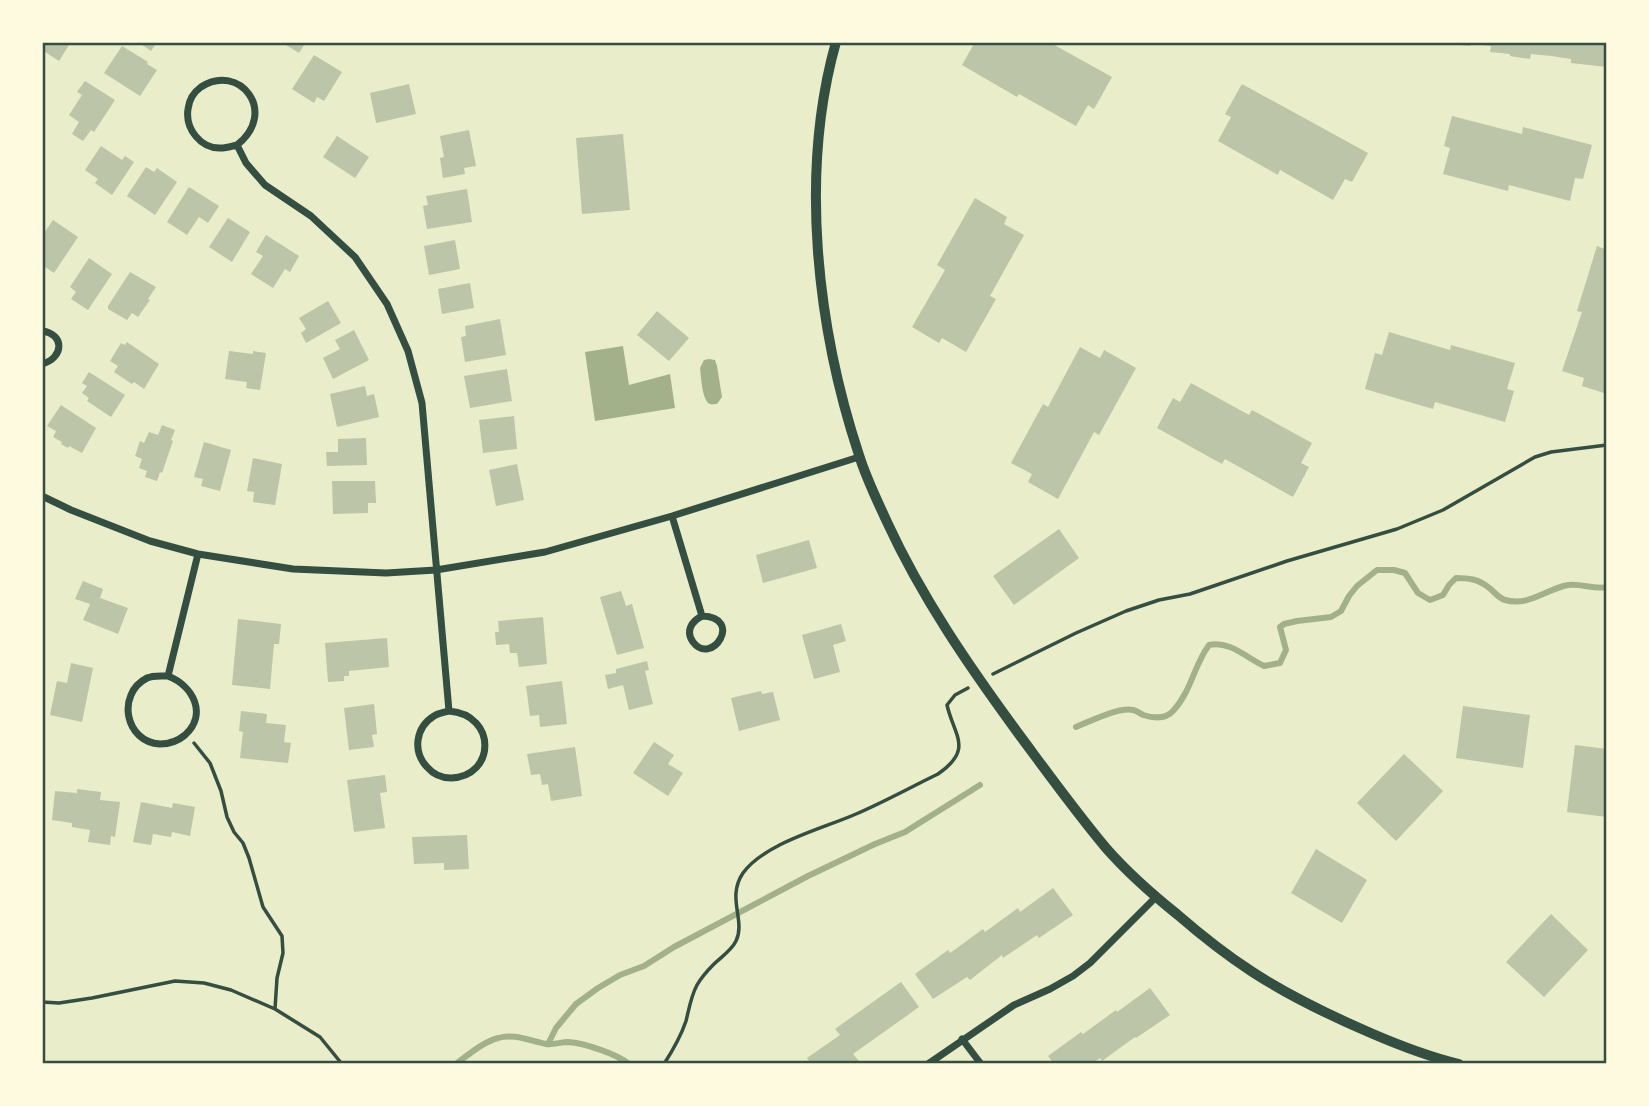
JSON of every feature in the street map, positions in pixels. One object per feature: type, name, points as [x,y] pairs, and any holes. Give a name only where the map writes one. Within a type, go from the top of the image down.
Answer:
[{"type":"street","points":[[836,42],[821,114],[815,194],[817,249],[824,303],[839,383],[859,457],[887,523],[945,629],[1049,775],[1107,849],[1156,897],[1252,972],[1297,998],[1399,1045],[1460,1064]]},
{"type":"street","points":[[223,80],[237,83],[248,92],[254,102],[254,125],[247,137],[237,145],[223,149],[205,145],[189,126],[187,112],[190,101],[197,90],[209,82],[223,80]]},
{"type":"street","points":[[237,145],[246,163],[265,185],[311,216],[355,257],[387,304],[408,351],[422,403],[449,711]]},
{"type":"street","points":[[42,331],[51,333],[59,344],[56,356],[51,362],[42,364]]},
{"type":"street","points":[[42,496],[115,528],[198,554],[293,569],[386,573],[436,569],[544,552],[672,516],[859,457]]},
{"type":"street","points":[[672,516],[702,616]]},
{"type":"street","points":[[168,676],[198,554]]},
{"type":"street","points":[[702,616],[716,618],[723,628],[718,644],[711,648],[703,649],[691,640],[691,626],[702,616]]},
{"type":"street","points":[[168,676],[179,680],[189,690],[196,711],[194,722],[186,734],[176,741],[153,744],[135,732],[130,723],[127,711],[130,696],[136,686],[147,678],[168,676]]},
{"type":"street","points":[[449,711],[470,716],[484,735],[485,747],[481,761],[475,769],[461,777],[438,776],[428,769],[417,746],[420,732],[426,722],[436,714],[449,711]]},
{"type":"street","points":[[928,1064],[1014,1005],[1050,989],[1082,970],[1156,897]]},
{"type":"street","points":[[962,1039],[981,1064]]},
{"type":"path","points":[[664,1064],[685,1023],[696,986],[736,941],[739,930],[736,888],[743,874],[768,850],[857,813],[950,766],[959,741],[947,705],[955,695],[1016,661],[1126,611],[1159,600],[1190,594],[1287,561],[1397,529],[1432,515],[1535,457],[1551,452],[1607,446]]},
{"type":"path","points":[[186,734],[210,763],[230,824],[249,858],[263,907],[282,936],[283,953],[277,978],[275,1009]]},
{"type":"path","points":[[42,1002],[59,1003],[92,998],[175,981],[204,983],[231,990],[275,1009],[320,1037],[342,1064]]},
{"type":"shaded area","points":[[623,346],[629,385],[670,374],[675,408],[595,421],[585,352]]},
{"type":"shaded area","points":[[704,360],[715,360],[717,366],[722,397],[717,404],[707,402],[702,388],[700,368]]},
{"type":"building","points":[[42,42],[71,42],[59,61],[42,50]]},
{"type":"building","points":[[138,42],[157,42],[151,51]]},
{"type":"building","points":[[281,42],[306,42],[299,53]]},
{"type":"building","points":[[975,42],[1040,42],[1046,45],[1049,42],[1112,77],[1094,109],[1088,105],[1076,126],[1019,94],[1017,97],[962,65]]},
{"type":"building","points":[[1449,42],[1607,42],[1607,67],[1571,63],[1571,59],[1551,56],[1531,54],[1530,59],[1510,56],[1490,52],[1491,46]]},
{"type":"building","points":[[122,46],[157,70],[140,96],[104,73]]},
{"type":"building","points":[[314,55],[342,72],[324,101],[317,97],[314,103],[292,89]]},
{"type":"building","points":[[85,81],[115,100],[94,132],[91,130],[83,141],[72,134],[79,122],[69,115],[82,95],[77,92]]},
{"type":"building","points":[[409,84],[416,114],[376,123],[370,93]]},
{"type":"building","points":[[1242,84],[1368,153],[1352,182],[1345,179],[1333,200],[1280,170],[1278,175],[1218,141],[1231,117],[1225,114]]},
{"type":"building","points":[[1452,116],[1522,134],[1523,127],[1592,145],[1583,179],[1575,178],[1570,201],[1509,185],[1508,191],[1443,174],[1450,148],[1444,146]]},
{"type":"building","points":[[469,130],[476,166],[464,168],[465,174],[443,178],[440,158],[444,157],[440,136]]},
{"type":"building","points":[[623,134],[630,210],[582,214],[576,138]]},
{"type":"building","points":[[337,136],[369,157],[355,178],[323,157]]},
{"type":"building","points":[[101,146],[122,160],[125,156],[134,162],[112,195],[95,183],[98,179],[85,170]]},
{"type":"building","points":[[146,167],[154,172],[157,168],[177,182],[155,215],[127,196]]},
{"type":"building","points":[[189,187],[219,206],[208,223],[199,217],[187,235],[167,222]]},
{"type":"building","points":[[467,189],[472,222],[427,229],[423,206],[428,205],[426,196]]},
{"type":"building","points":[[975,198],[1007,217],[1004,224],[1024,235],[990,296],[996,299],[966,352],[942,338],[939,343],[912,327],[945,270],[937,265]]},
{"type":"building","points":[[228,218],[250,232],[232,262],[209,247]]},
{"type":"building","points":[[53,220],[78,237],[54,273],[42,265],[42,236]]},
{"type":"building","points":[[266,235],[299,256],[290,272],[285,269],[273,288],[251,274],[263,256],[256,252]]},
{"type":"building","points":[[455,240],[460,269],[429,275],[424,246]]},
{"type":"building","points":[[1597,246],[1607,250],[1607,394],[1582,386],[1584,378],[1562,371],[1582,312],[1577,311]]},
{"type":"building","points":[[89,258],[112,274],[88,310],[71,299],[76,292],[70,287]]},
{"type":"building","points":[[130,272],[156,287],[138,317],[132,313],[127,320],[108,309],[108,306]]},
{"type":"building","points":[[470,283],[474,308],[442,314],[438,289]]},
{"type":"building","points":[[328,301],[341,323],[306,343],[301,333],[306,329],[299,318]]},
{"type":"building","points":[[657,311],[689,338],[669,361],[637,335]]},
{"type":"building","points":[[500,319],[506,355],[465,362],[461,337],[466,336],[465,326]]},
{"type":"building","points":[[354,330],[369,360],[333,379],[323,358],[340,349],[335,340]]},
{"type":"building","points":[[1389,332],[1450,350],[1451,345],[1515,363],[1507,389],[1514,391],[1505,422],[1435,402],[1433,409],[1365,389],[1375,353],[1382,355]]},
{"type":"building","points":[[127,342],[159,364],[144,389],[114,372],[118,366],[110,361],[121,343],[125,345]]},
{"type":"building","points":[[1080,347],[1100,358],[1104,350],[1136,368],[1099,435],[1094,432],[1058,499],[1028,482],[1032,474],[1011,463],[1043,404],[1048,407]]},
{"type":"building","points":[[229,351],[266,353],[260,390],[246,388],[247,382],[225,379]]},
{"type":"building","points":[[507,369],[512,401],[470,408],[464,376]]},
{"type":"building","points":[[89,372],[125,395],[111,417],[87,401],[89,398],[82,393],[87,386],[82,383]]},
{"type":"building","points":[[1191,383],[1249,415],[1252,410],[1312,443],[1301,463],[1309,467],[1293,497],[1225,459],[1222,464],[1157,428],[1173,398],[1180,402]]},
{"type":"building","points":[[365,386],[367,396],[374,394],[379,417],[337,427],[330,394]]},
{"type":"building","points":[[61,405],[96,428],[82,453],[61,444],[62,442],[53,437],[56,431],[47,426]]},
{"type":"building","points":[[514,416],[517,449],[483,453],[479,420]]},
{"type":"building","points":[[162,425],[175,430],[157,481],[145,477],[147,471],[139,468],[142,459],[135,456],[140,441],[144,443],[149,432],[158,435]]},
{"type":"building","points":[[366,438],[367,465],[327,466],[326,452],[338,452],[338,439]]},
{"type":"building","points":[[204,442],[231,450],[220,491],[201,486],[203,479],[194,477]]},
{"type":"building","points":[[253,458],[282,464],[275,505],[253,502],[254,492],[247,491]]},
{"type":"building","points":[[517,464],[524,500],[496,506],[489,470]]},
{"type":"building","points":[[332,481],[375,481],[376,503],[368,503],[368,513],[333,514]]},
{"type":"building","points":[[1059,529],[1079,558],[1014,605],[993,576]]},
{"type":"building","points":[[809,540],[817,568],[763,583],[756,555]]},
{"type":"building","points":[[83,581],[103,589],[100,598],[128,608],[118,634],[83,620],[90,604],[75,599]]},
{"type":"building","points":[[621,591],[626,606],[632,604],[644,648],[617,655],[600,597]]},
{"type":"building","points":[[543,617],[547,664],[519,667],[517,653],[510,653],[509,644],[496,645],[498,621]]},
{"type":"building","points":[[238,619],[281,624],[279,644],[274,644],[270,689],[232,685]]},
{"type":"building","points":[[841,624],[846,641],[833,645],[840,672],[814,679],[802,635]]},
{"type":"building","points":[[387,638],[389,667],[349,671],[349,676],[344,676],[344,681],[328,682],[325,643]]},
{"type":"building","points":[[647,661],[649,670],[645,671],[653,704],[629,710],[623,685],[608,689],[605,675],[616,673],[616,669]]},
{"type":"building","points":[[71,663],[93,668],[82,722],[50,715],[57,681],[67,683]]},
{"type":"building","points":[[562,681],[567,724],[540,727],[539,715],[530,716],[526,686]]},
{"type":"building","points":[[761,691],[762,694],[773,692],[780,720],[739,731],[731,698]]},
{"type":"building","points":[[374,704],[377,734],[372,735],[374,747],[349,750],[344,708]]},
{"type":"building","points":[[1463,706],[1530,715],[1523,768],[1456,758]]},
{"type":"building","points":[[241,711],[267,714],[266,723],[286,725],[284,742],[291,743],[288,763],[240,758],[243,732],[239,731]]},
{"type":"building","points":[[654,742],[674,755],[668,764],[683,773],[668,796],[633,773]]},
{"type":"building","points":[[1575,745],[1607,749],[1607,817],[1567,812]]},
{"type":"building","points":[[575,747],[582,796],[551,801],[548,784],[542,785],[540,774],[531,775],[527,754]]},
{"type":"building","points":[[1404,754],[1443,791],[1396,841],[1357,803]]},
{"type":"building","points":[[385,775],[387,792],[380,793],[385,828],[354,832],[347,780]]},
{"type":"building","points":[[77,789],[101,792],[100,800],[120,802],[115,837],[111,836],[110,845],[88,842],[90,830],[72,827],[72,823],[52,820],[55,791],[77,793]]},
{"type":"building","points":[[141,802],[172,808],[173,803],[195,807],[190,836],[172,832],[171,837],[153,834],[151,845],[133,842]]},
{"type":"building","points":[[467,835],[469,869],[444,870],[444,863],[414,864],[412,837]]},
{"type":"building","points":[[1316,849],[1367,880],[1342,923],[1291,893]]},
{"type":"building","points":[[1053,888],[1073,915],[1039,938],[1037,935],[1003,958],[1002,955],[970,980],[967,977],[933,999],[915,974],[983,929],[985,932],[1018,908],[1020,912]]},
{"type":"building","points":[[1551,914],[1588,950],[1544,997],[1506,962]]},
{"type":"building","points":[[901,982],[919,1007],[853,1054],[859,1061],[855,1064],[811,1064],[807,1058],[840,1035],[835,1029]]},
{"type":"building","points":[[1150,988],[1170,1015],[1102,1061],[1100,1058],[1091,1064],[1054,1064],[1048,1056],[1081,1032],[1083,1034],[1116,1010],[1117,1012]]},
{"type":"waterway","points":[[1076,727],[1105,715],[1127,710],[1155,717],[1170,714],[1179,704],[1209,645],[1231,647],[1264,666],[1280,663],[1286,650],[1280,627],[1297,621],[1331,617],[1341,611],[1357,586],[1377,570],[1405,573],[1418,593],[1430,600],[1443,595],[1456,578],[1477,581],[1503,599],[1514,602],[1568,585],[1607,587]]},
{"type":"waterway","points":[[548,1044],[556,1028],[576,1004],[598,988],[620,975],[644,966],[674,947],[808,876],[905,832],[980,785]]},
{"type":"waterway","points":[[456,1064],[487,1042],[510,1036],[546,1044],[583,1044],[609,1053],[629,1064]]}]
